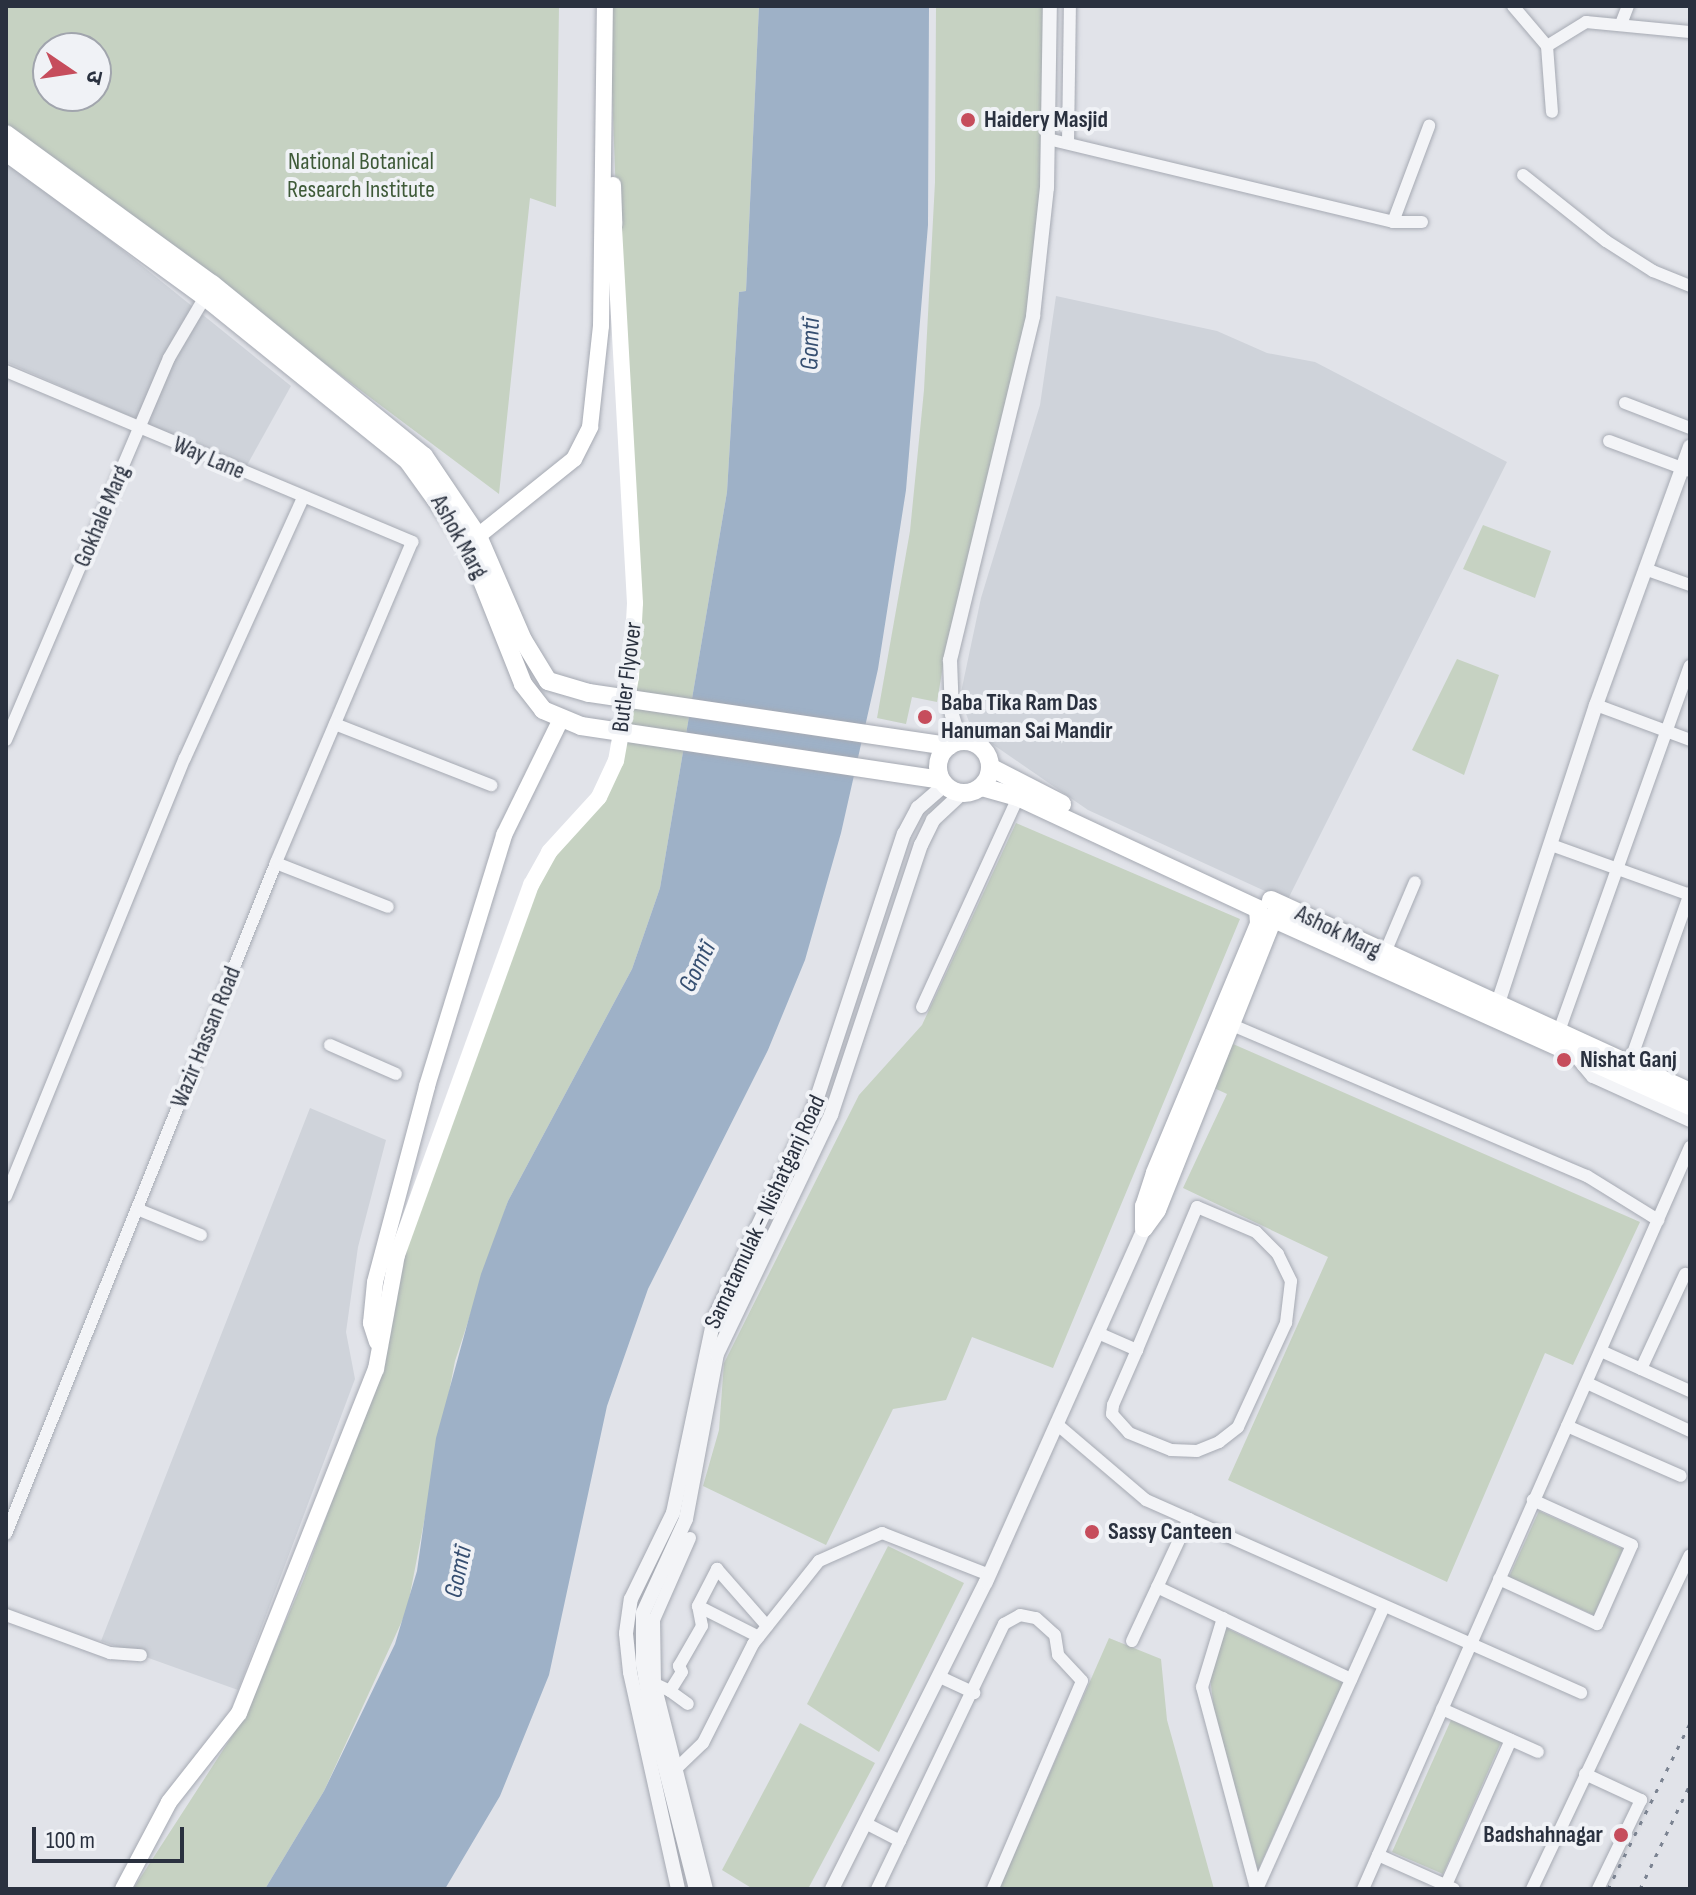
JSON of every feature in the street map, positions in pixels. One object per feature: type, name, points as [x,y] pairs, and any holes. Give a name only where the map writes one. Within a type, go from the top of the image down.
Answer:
[{"type":"main road","name":"Butler Flyover","points":[[382,1284],[397,1255],[531,885],[549,852],[599,797],[616,761],[631,677],[635,603],[605,11]]},
{"type":"main road","points":[[478,536],[574,459],[590,427],[601,326],[605,11]]},
{"type":"main road","name":"Ashok Marg","points":[[6,134],[212,284],[424,456],[478,536],[537,670]]},
{"type":"main road","name":"Ashok Marg","points":[[6,152],[205,297],[408,461],[432,488],[467,543],[523,684],[533,701],[560,721],[942,784]]},
{"type":"main road","points":[[523,684],[537,670],[548,681],[589,693],[926,742],[981,747],[990,767],[982,787]]},
{"type":"main road","points":[[123,1889],[169,1802],[239,1713],[362,1407],[379,1347],[382,1284],[493,868],[560,721]]},
{"type":"main road","points":[[954,743],[938,765],[942,784],[982,787],[1018,797],[1252,903],[1258,909],[1259,924],[1155,1173],[1144,1206],[1144,1228]]},
{"type":"main road","name":"Ashok Marg","points":[[990,767],[1277,911],[1577,1049]]},
{"type":"main road","points":[[1144,1228],[1157,1210],[1277,911]]},
{"type":"main road","name":"Ashok Marg","points":[[1277,911],[1384,955],[1558,1034],[1577,1049]]},
{"type":"main road","points":[[1577,1049],[1618,1060],[1690,1092]]},
{"type":"main road","points":[[1618,1060],[1690,1106]]},
{"type":"street","points":[[954,743],[950,660],[1033,316],[1048,139],[1050,6]]},
{"type":"street","points":[[1068,143],[1070,6]]},
{"type":"street","points":[[1513,6],[1547,46],[1552,112]]},
{"type":"street","points":[[1621,24],[1628,6]]},
{"type":"street","points":[[1547,46],[1586,22],[1690,32]]},
{"type":"street","points":[[1393,222],[1429,126]]},
{"type":"street","points":[[1048,139],[1393,222],[1422,222]]},
{"type":"street","points":[[1523,175],[1606,241],[1653,271],[1690,286]]},
{"type":"street","name":"Gokhale Marg","points":[[6,740],[169,358],[205,297]]},
{"type":"street","name":"Way Lane","points":[[6,371],[412,542]]},
{"type":"street","points":[[1625,403],[1690,428]]},
{"type":"street","points":[[1609,441],[1686,469]]},
{"type":"street","points":[[1497,1006],[1596,705],[1645,569],[1686,469],[1690,447]]},
{"type":"street","points":[[6,1196],[185,758],[303,498]]},
{"type":"street","name":"Wazir Hassan Road","points":[[6,1534],[276,863],[412,542]]},
{"type":"street","points":[[1645,569],[1690,585]]},
{"type":"street","points":[[1558,1034],[1690,666]]},
{"type":"street","points":[[1596,705],[1690,740]]},
{"type":"street","points":[[335,724],[491,785]]},
{"type":"street","name":"Samatamulak - Nishatganj Road","points":[[678,1889],[630,1672],[626,1633],[631,1599],[673,1513],[714,1319],[813,1110],[904,834],[918,808],[942,784]]},
{"type":"street","name":"Samatamulak - Nishatganj Road","points":[[696,1889],[652,1717],[643,1664],[643,1613],[686,1519],[717,1354],[831,1115],[921,845],[933,820],[942,784]]},
{"type":"street","points":[[922,1007],[1018,797]]},
{"type":"street","points":[[1551,845],[1690,894],[1618,1060]]},
{"type":"street","points":[[276,863],[388,907]]},
{"type":"street","points":[[1384,955],[1415,882]]},
{"type":"street","points":[[1230,1024],[1587,1176],[1658,1220]]},
{"type":"street","name":"Ashok Marg","points":[[1690,1082],[1618,1060],[1600,1041],[1577,1049],[1593,1076],[1690,1120]]},
{"type":"street","points":[[330,1045],[396,1074]]},
{"type":"street","points":[[1363,1889],[1690,1147]]},
{"type":"street","points":[[1197,1207],[1256,1232],[1278,1254],[1291,1281],[1286,1323],[1238,1427],[1219,1442],[1197,1451],[1171,1450],[1129,1433],[1112,1414],[1137,1350],[1197,1207]]},
{"type":"street","points":[[137,1209],[201,1235]]},
{"type":"street","points":[[832,1889],[989,1575],[1059,1426],[1144,1228]]},
{"type":"street","points":[[1641,1369],[1685,1274]]},
{"type":"street","points":[[1098,1333],[1137,1350]]},
{"type":"street","points":[[1601,1351],[1690,1391]]},
{"type":"street","points":[[1587,1383],[1690,1431]]},
{"type":"street","points":[[1059,1426],[1146,1500],[1581,1693]]},
{"type":"street","points":[[1567,1426],[1681,1476]]},
{"type":"street","points":[[1499,1579],[1597,1624],[1632,1545],[1533,1500]]},
{"type":"street","points":[[1132,1641],[1189,1519]]},
{"type":"street","points":[[679,1766],[703,1743],[763,1631],[819,1561],[882,1533],[989,1575]]},
{"type":"street","points":[[690,1538],[654,1620],[655,1684],[679,1766],[707,1889]]},
{"type":"street","points":[[1532,1889],[1690,1555]]},
{"type":"street","points":[[670,1691],[702,1626],[698,1606],[717,1569],[763,1631]]},
{"type":"street","points":[[1157,1587],[1351,1679]]},
{"type":"street","points":[[698,1606],[763,1631]]},
{"type":"street","points":[[1257,1889],[1384,1606]]},
{"type":"street","points":[[6,1615],[110,1653],[141,1655]]},
{"type":"street","points":[[877,1889],[974,1693],[1004,1624],[1020,1615],[1046,1624],[1064,1665],[1082,1681],[993,1889]]},
{"type":"street","points":[[1223,1618],[1202,1687],[1257,1889]]},
{"type":"street","points":[[940,1677],[974,1693]]},
{"type":"street","points":[[655,1684],[688,1704]]},
{"type":"street","points":[[1442,1709],[1538,1752]]},
{"type":"street","points":[[1378,1855],[1450,1887],[1511,1740]]},
{"type":"street","points":[[1585,1774],[1641,1800],[1598,1889]]},
{"type":"street","points":[[867,1824],[900,1841]]},
{"type":"shaded area","points":[[6,156],[291,386],[246,467],[6,362]]},
{"type":"shaded area","points":[[1056,296],[1217,331],[1267,353],[1315,362],[1507,462],[1287,901],[1088,810],[972,730],[960,697],[981,598],[1040,405]]},
{"type":"shaded area","points":[[310,1108],[386,1140],[358,1247],[346,1332],[355,1379],[238,1690],[101,1641]]},
{"type":"green space","name":"National Botanical Research Institute","points":[[6,6],[559,6],[556,207],[530,198],[499,494],[6,125]]},
{"type":"green space","points":[[609,6],[759,6],[746,291],[739,292],[727,492],[660,888],[632,969],[508,1201],[455,1361],[407,1610],[324,1791],[265,1889],[133,1889],[245,1716],[303,1581],[383,1361],[399,1263],[527,898],[610,777],[633,662]]},
{"type":"green space","points":[[936,6],[1046,6],[1046,142],[1029,320],[947,642],[937,702],[912,697],[906,724],[877,718],[910,531],[924,390],[935,182]]},
{"type":"green space","points":[[1483,525],[1551,551],[1535,598],[1463,569]]},
{"type":"green space","points":[[1457,659],[1499,675],[1464,775],[1412,750]]},
{"type":"green space","points":[[1016,823],[1240,919],[1053,1368],[972,1337],[946,1400],[893,1409],[826,1545],[703,1486],[719,1430],[724,1363],[859,1095],[922,1025]]},
{"type":"green space","points":[[1233,1044],[1640,1222],[1573,1365],[1545,1353],[1447,1582],[1228,1480],[1328,1257],[1183,1188],[1227,1094],[1214,1088]]},
{"type":"green space","points":[[1539,1511],[1623,1549],[1594,1615],[1509,1577]]},
{"type":"green space","points":[[888,1546],[964,1583],[879,1752],[807,1704]]},
{"type":"green space","points":[[1226,1628],[1343,1683],[1258,1870],[1214,1710],[1210,1677]]},
{"type":"green space","points":[[1109,1638],[1161,1659],[1167,1720],[1214,1889],[999,1889]]},
{"type":"green space","points":[[1451,1720],[1501,1742],[1443,1874],[1392,1852]]},
{"type":"green space","points":[[800,1723],[875,1763],[808,1889],[753,1889],[722,1870]]},
{"type":"water","name":"Gomtī","points":[[759,6],[929,6],[928,225],[906,490],[878,669],[841,833],[805,960],[768,1050],[648,1289],[607,1406],[549,1675],[500,1796],[445,1889],[265,1889],[324,1791],[395,1644],[417,1571],[436,1438],[481,1274],[508,1201],[632,969],[660,888],[727,492],[739,292],[746,291]]},
{"type":"railway","points":[[1608,1889],[1690,1723]]},
{"type":"railway","points":[[1640,1889],[1690,1784]]},
{"type":"place","name":"Haidery Masjid","points":[[968,120]]},
{"type":"place","name":"Baba Tika Ram Das Hanuman Sai Mandir","points":[[925,717]]},
{"type":"place","name":"Nishat Ganj","points":[[1564,1060]]},
{"type":"place","name":"Sassy Canteen","points":[[1092,1532]]},
{"type":"place","name":"Badshahnagar","points":[[1621,1835]]}]
